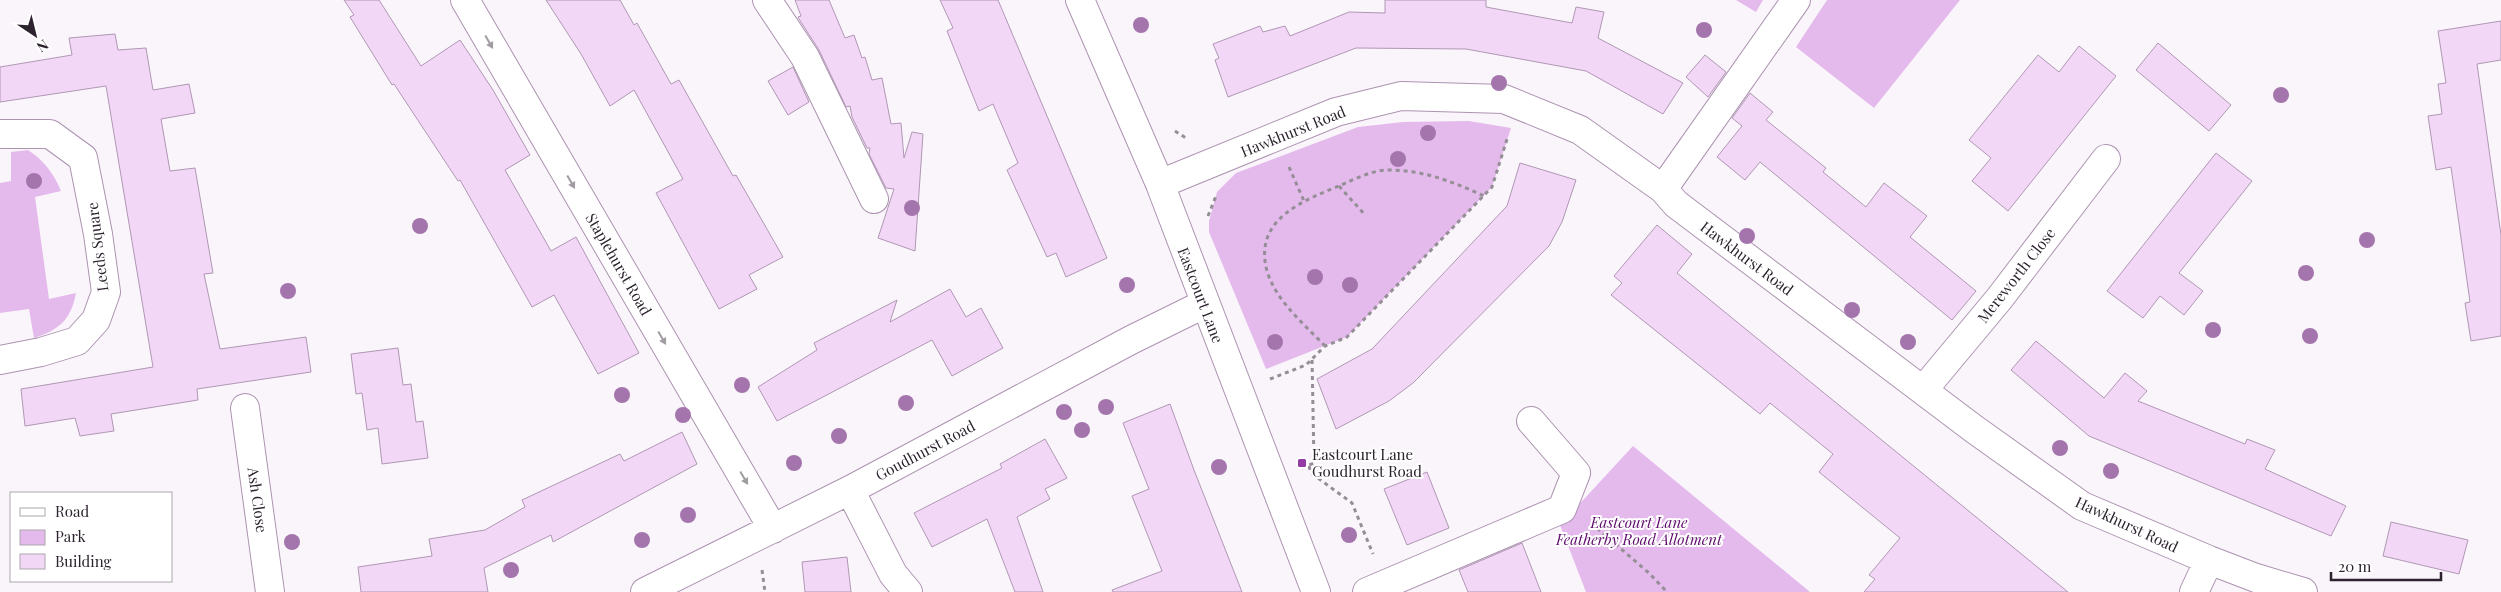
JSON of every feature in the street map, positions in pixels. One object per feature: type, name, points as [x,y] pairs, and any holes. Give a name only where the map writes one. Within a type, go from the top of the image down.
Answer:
[{"type":"street","name":"Staplehurst Road","points":[[465,0],[773,528]]},
{"type":"street","points":[[767,0],[805,58],[874,199]]},
{"type":"street","name":"Eastcourt Lane","points":[[1080,0],[1160,184],[1204,304],[1316,592]]},
{"type":"street","points":[[1663,189],[1796,0]]},
{"type":"street","name":"Hawkhurst Road","points":[[1160,184],[1336,112],[1401,96],[1504,99],[1580,130],[1663,189],[1676,204],[1924,389],[1974,429],[2082,506],[2209,560],[2256,578],[2303,592]]},
{"type":"street","name":"Leeds Square","points":[[0,134],[50,134],[83,158],[98,234],[106,292],[96,320],[77,341],[41,352],[0,360]]},
{"type":"street","name":"Mereworth Close","points":[[1924,389],[1999,299],[2106,159]]},
{"type":"street","name":"Goudhurst Road","points":[[645,592],[850,490],[1131,340],[1204,304]]},
{"type":"street","name":"Ash Close","points":[[245,408],[270,592]]},
{"type":"street","points":[[1376,588],[1562,509],[1576,473],[1531,421]]},
{"type":"street","points":[[850,490],[893,574],[908,592]]},
{"type":"street","points":[[2194,592],[2209,560]]},
{"type":"path","points":[[1269,380],[1306,365],[1325,346],[1347,337],[1484,196],[1492,187],[1518,104]]},
{"type":"path","points":[[1286,162],[1304,201]]},
{"type":"path","points":[[1325,346],[1286,304],[1272,282],[1266,261],[1266,246],[1277,221],[1286,212],[1304,201],[1371,173],[1391,170],[1440,178],[1484,196]]},
{"type":"path","points":[[1339,186],[1365,215]]},
{"type":"path","points":[[1207,219],[1218,192]]},
{"type":"path","points":[[1272,478],[1314,463],[1312,357]]},
{"type":"path","points":[[1309,466],[1310,473],[1352,503],[1376,588]]},
{"type":"path","points":[[1562,509],[1592,524],[1649,573],[1667,592]]},
{"type":"green space","points":[[1736,0],[1763,0],[1756,12]]},
{"type":"green space","points":[[1827,0],[1960,0],[1874,108],[1796,47]]},
{"type":"green space","points":[[1469,121],[1511,128],[1492,187],[1347,337],[1266,369],[1209,232],[1209,221],[1217,192],[1236,173],[1358,127],[1403,122]]},
{"type":"green space","points":[[28,150],[48,168],[61,191],[35,197],[49,299],[76,293],[71,310],[62,323],[43,335],[34,338],[29,309],[0,313],[0,183],[11,181],[11,152]]},
{"type":"green space","name":"Eastcourt Lane Featherby Road Allotment","points":[[1633,446],[1810,592],[1586,592],[1560,525]]},
{"type":"building","points":[[344,0],[379,0],[421,66],[460,40],[493,90],[530,155],[505,170],[551,251],[576,237],[639,353],[598,374],[554,295],[532,307],[460,180],[458,181],[394,84],[392,85],[350,17],[354,15]]},
{"type":"building","points":[[546,0],[620,0],[634,25],[637,23],[671,84],[679,80],[733,176],[736,175],[783,257],[749,275],[757,289],[719,309],[656,193],[683,179],[634,90],[610,106],[581,54]]},
{"type":"building","points":[[795,0],[829,0],[845,38],[854,35],[862,58],[865,57],[872,80],[882,78],[891,124],[901,123],[904,158],[912,132],[923,134],[915,251],[878,238],[894,189],[886,188],[869,154],[870,148],[867,148],[852,117],[850,106],[846,107],[819,50],[798,17],[801,16]]},
{"type":"building","points":[[940,0],[998,0],[1107,258],[1066,277],[1056,253],[1047,257],[1007,170],[1018,163],[993,104],[979,111],[947,31],[953,28]]},
{"type":"building","points":[[1385,0],[1486,0],[1486,7],[1572,23],[1576,7],[1604,12],[1598,38],[1683,83],[1663,114],[1586,71],[1466,49],[1356,48],[1228,97],[1215,60],[1219,58],[1213,44],[1260,26],[1263,32],[1285,26],[1290,36],[1349,12],[1385,13]]},
{"type":"building","points":[[2501,21],[2501,60],[2477,64],[2501,235],[2501,336],[2471,341],[2465,303],[2470,302],[2451,167],[2436,170],[2428,116],[2442,114],[2438,84],[2446,83],[2438,31]]},
{"type":"building","points":[[115,34],[118,50],[146,48],[153,90],[189,84],[195,113],[161,119],[170,171],[195,168],[213,273],[204,274],[220,349],[306,337],[311,372],[197,389],[198,400],[111,414],[114,431],[80,436],[75,418],[25,426],[21,389],[153,367],[106,86],[0,102],[0,67],[72,55],[69,38]]},
{"type":"building","points":[[2158,43],[2231,105],[2209,131],[2136,70]]},
{"type":"building","points":[[2079,46],[2116,76],[2008,211],[1972,181],[1991,158],[1969,140],[2038,55],[2059,72]]},
{"type":"building","points":[[1705,55],[1726,72],[1708,97],[1686,77]]},
{"type":"building","points":[[793,67],[809,102],[788,115],[768,81]]},
{"type":"building","points":[[1750,93],[1773,112],[1766,120],[1826,168],[1823,172],[1866,207],[1884,183],[1927,216],[1910,237],[1976,291],[1952,320],[1760,162],[1745,180],[1717,157],[1742,126],[1732,118]]},
{"type":"building","points":[[2216,153],[2252,181],[2179,273],[2203,291],[2184,315],[2160,296],[2143,318],[2107,291]]},
{"type":"building","points":[[1520,163],[1576,180],[1562,222],[1549,246],[1413,383],[1389,401],[1336,429],[1317,379],[1372,349],[1507,206]]},
{"type":"building","points":[[1657,225],[1692,254],[1677,273],[2068,592],[1864,592],[1875,579],[1869,575],[1900,538],[1819,472],[1833,454],[1770,403],[1760,414],[1611,295],[1622,283],[1614,276]]},
{"type":"building","points":[[950,289],[966,317],[981,308],[1003,348],[952,376],[932,340],[777,421],[758,387],[817,350],[814,343],[897,300],[890,322]]},
{"type":"building","points":[[2036,341],[2104,398],[2125,373],[2147,391],[2138,401],[2245,444],[2247,439],[2275,450],[2265,469],[2346,506],[2331,536],[2089,436],[2011,370]]},
{"type":"building","points":[[398,348],[403,385],[411,384],[416,422],[423,421],[428,458],[382,464],[378,428],[367,430],[362,393],[356,394],[351,354]]},
{"type":"building","points":[[1170,404],[1242,592],[1113,592],[1112,590],[1162,571],[1132,496],[1149,489],[1123,423]]},
{"type":"building","points":[[682,432],[697,464],[553,542],[551,535],[484,568],[488,592],[361,592],[358,567],[432,556],[429,539],[485,530],[525,507],[522,500],[620,454],[624,461]]},
{"type":"building","points":[[1045,439],[1067,478],[1045,489],[1050,499],[1017,517],[1043,592],[1015,592],[987,519],[932,547],[914,513],[1002,468],[1000,464]]},
{"type":"building","points":[[1427,472],[1449,528],[1407,545],[1384,489]]},
{"type":"building","points":[[2391,522],[2468,540],[2459,574],[2383,556]]},
{"type":"building","points":[[1522,543],[1541,592],[1468,592],[1459,570]]},
{"type":"building","points":[[847,557],[851,592],[805,592],[802,562]]},
{"type":"place","name":"Eastcourt Lane Goudhurst Road","points":[[1302,463]]}]
